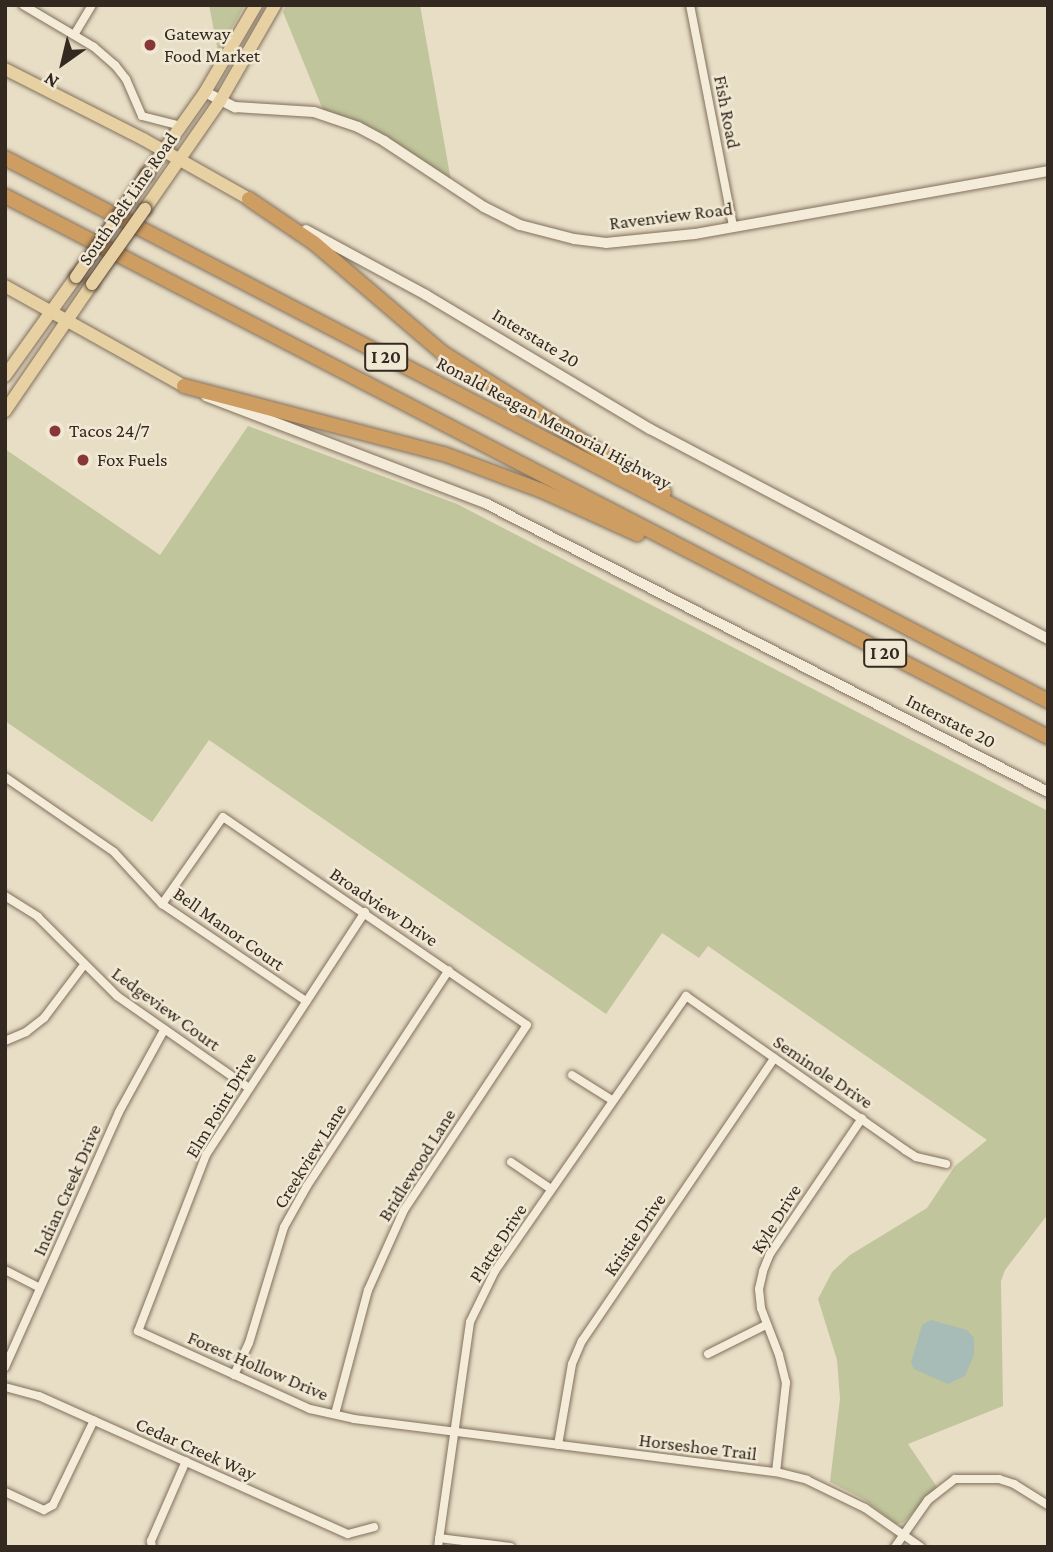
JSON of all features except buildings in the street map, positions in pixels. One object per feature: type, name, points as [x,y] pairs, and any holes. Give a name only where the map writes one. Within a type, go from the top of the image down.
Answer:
[{"type":"highway","name":"Ronald Reagan Memorial Highway","points":[[5,158],[1048,701]]},
{"type":"highway","name":"I 20","points":[[5,196],[1048,737]]},
{"type":"highway","points":[[248,199],[314,243],[443,353],[767,555]]},
{"type":"highway","points":[[184,386],[444,454],[492,471],[722,570]]},
{"type":"main road","name":"South Belt Line Road","points":[[5,376],[205,92],[256,5]]},
{"type":"main road","name":"South Belt Line Road","points":[[5,411],[220,101],[275,5]]},
{"type":"main road","name":"Interstate 20","points":[[5,69],[163,151],[426,295],[660,435],[1048,639]]},
{"type":"main road","name":"Ravenview Road","points":[[205,92],[235,107],[314,111],[358,127],[384,141],[484,207],[520,225],[574,239],[606,243],[695,234],[1048,171]]},
{"type":"main road","name":"Interstate 20","points":[[5,286],[184,386],[233,409],[487,504],[1048,792]]},
{"type":"street","points":[[23,5],[74,35],[115,65],[126,79],[142,116],[181,126]]},
{"type":"street","points":[[74,35],[92,5]]},
{"type":"street","name":"Fish Road","points":[[690,5],[733,226]]},
{"type":"street","name":"Bell Manor Court","points":[[5,777],[114,852],[162,904],[306,1001]]},
{"type":"street","name":"Broadview Drive","points":[[162,904],[223,817],[527,1025]]},
{"type":"street","name":"Ledgeview Court","points":[[5,895],[38,917],[117,996],[249,1088]]},
{"type":"street","name":"Elm Point Drive","points":[[138,1331],[206,1155],[365,912]]},
{"type":"street","points":[[5,1041],[26,1032],[44,1018],[84,965]]},
{"type":"street","name":"Creekview Lane","points":[[234,1375],[249,1343],[284,1227],[307,1186],[449,970]]},
{"type":"street","name":"Seminole Drive","points":[[686,996],[916,1157],[946,1164]]},
{"type":"street","name":"Platte Drive","points":[[438,1543],[470,1322],[495,1271],[686,996]]},
{"type":"street","name":"Bridlewood Lane","points":[[335,1414],[369,1290],[404,1210],[527,1025]]},
{"type":"street","name":"Indian Creek Drive","points":[[5,1367],[118,1112],[164,1030]]},
{"type":"street","name":"Kristie Drive","points":[[558,1445],[572,1364],[582,1341],[774,1058]]},
{"type":"street","points":[[572,1074],[612,1100]]},
{"type":"street","name":"Kyle Drive","points":[[776,1472],[786,1383],[779,1355],[766,1325],[760,1289],[770,1254],[862,1118]]},
{"type":"street","points":[[511,1162],[551,1189]]},
{"type":"street","points":[[5,1270],[40,1288]]},
{"type":"street","points":[[708,1354],[766,1325]]},
{"type":"street","name":"Forest Hollow Drive","points":[[138,1331],[310,1409],[453,1431]]},
{"type":"street","name":"Cedar Creek Way","points":[[5,1387],[40,1396],[348,1534],[374,1527]]},
{"type":"street","points":[[5,1492],[44,1510],[53,1505],[94,1420]]},
{"type":"street","name":"Horseshoe Trail","points":[[453,1431],[776,1472],[807,1480],[842,1494],[921,1547]]},
{"type":"street","points":[[152,1547],[150,1541],[186,1461]]},
{"type":"street","points":[[895,1547],[928,1500],[955,1479],[999,1479],[1014,1483],[1048,1505]]},
{"type":"street","points":[[438,1543],[510,1547]]},
{"type":"green space","points":[[209,5],[245,5],[218,52]]},
{"type":"green space","points":[[286,5],[420,5],[451,181],[323,110],[283,12]]},
{"type":"green space","points":[[248,426],[457,504],[1048,811],[1048,1214],[1005,1270],[1001,1281],[1003,1406],[908,1444],[937,1487],[903,1523],[896,1524],[863,1499],[830,1482],[840,1399],[837,1360],[818,1299],[832,1272],[850,1255],[927,1208],[955,1166],[987,1140],[708,946],[699,958],[662,933],[606,1014],[209,740],[152,822],[5,721],[5,449],[160,555]]},
{"type":"water","points":[[931,1320],[967,1330],[974,1338],[974,1355],[965,1376],[948,1384],[914,1369],[911,1363],[922,1325]]},
{"type":"place","name":"Gateway Food Market","points":[[150,45]]},
{"type":"place","name":"Tacos 24/7","points":[[55,431]]},
{"type":"place","name":"Fox Fuels","points":[[83,460]]}]
